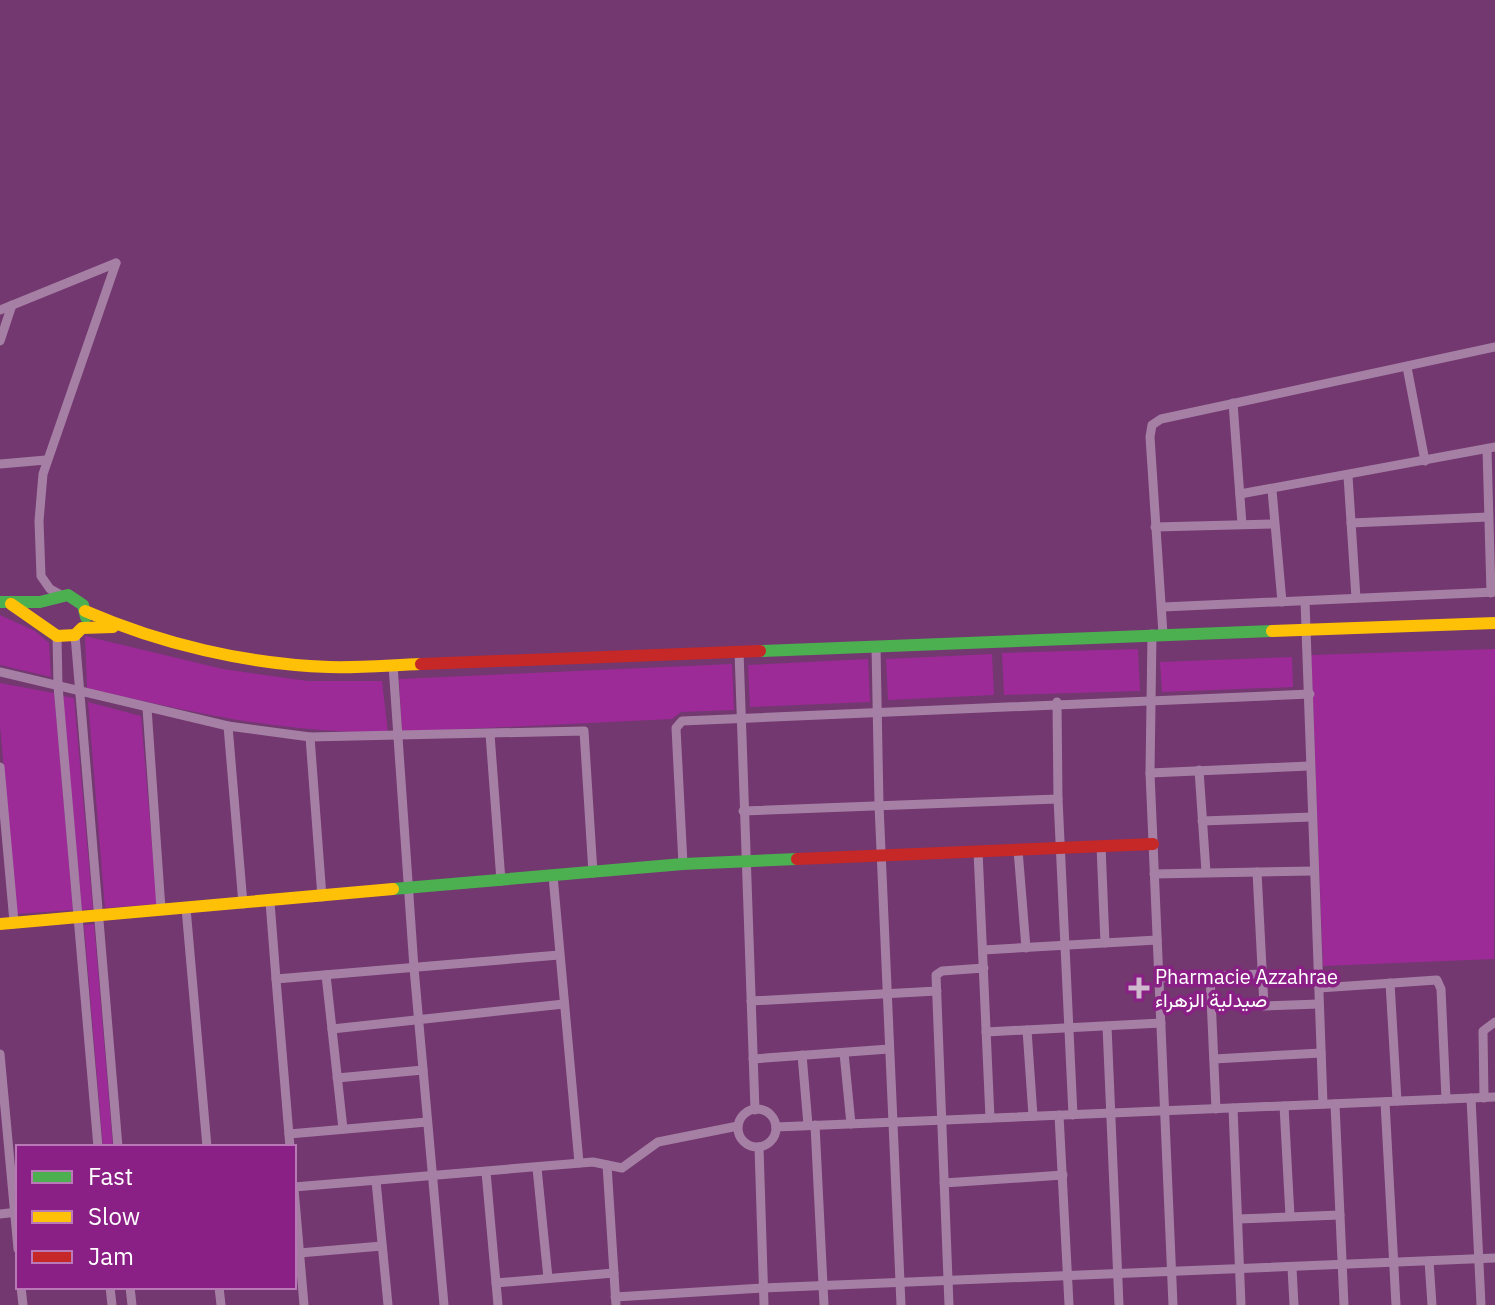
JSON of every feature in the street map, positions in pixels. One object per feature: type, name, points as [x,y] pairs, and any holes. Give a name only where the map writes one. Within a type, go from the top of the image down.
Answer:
[{"type":"main road","points":[[6,603],[74,597],[85,611],[121,627],[258,660],[330,667],[1495,623]]},
{"type":"main road","points":[[46,627],[43,616],[56,598]]},
{"type":"main road","points":[[6,603],[57,636],[121,627]]},
{"type":"main road","points":[[79,632],[85,611]]},
{"type":"main road","points":[[7,923],[683,864],[1153,844]]},
{"type":"street","points":[[0,310],[116,263],[46,460],[40,510],[41,576],[56,598]]},
{"type":"street","points":[[0,341],[12,305]]},
{"type":"street","points":[[1173,1305],[1150,773],[1157,634],[1163,607],[1155,527],[1152,425],[1161,419],[1495,347]]},
{"type":"street","points":[[1407,367],[1425,461]]},
{"type":"street","points":[[1233,403],[1242,524]]},
{"type":"street","points":[[1163,607],[1493,592],[1488,517],[1491,448],[1240,494]]},
{"type":"street","points":[[0,464],[46,460]]},
{"type":"street","points":[[1348,476],[1356,598]]},
{"type":"street","points":[[1272,490],[1282,602]]},
{"type":"street","points":[[1351,523],[1488,517]]},
{"type":"street","points":[[1155,527],[1274,524]]},
{"type":"street","points":[[1305,601],[1323,1104]]},
{"type":"street","points":[[79,632],[79,690],[118,1145]]},
{"type":"street","points":[[57,636],[58,686],[98,1145]]},
{"type":"street","points":[[876,646],[880,711],[879,805],[901,1305]]},
{"type":"street","points":[[739,651],[755,1110]]},
{"type":"street","points":[[393,665],[418,1020],[444,1305]]},
{"type":"street","points":[[0,672],[228,726],[310,737],[584,731],[593,873]]},
{"type":"street","points":[[683,864],[677,725],[686,721],[1057,702],[1310,694]]},
{"type":"street","points":[[1057,702],[1058,799],[1073,1115]]},
{"type":"street","points":[[147,708],[161,909]]},
{"type":"street","points":[[228,726],[243,904]]},
{"type":"street","points":[[490,734],[501,881]]},
{"type":"street","points":[[310,737],[322,897]]},
{"type":"street","points":[[1150,773],[1309,766]]},
{"type":"street","points":[[0,767],[7,923]]},
{"type":"street","points":[[1199,770],[1206,872]]},
{"type":"street","points":[[743,811],[1058,799]]},
{"type":"street","points":[[1202,821],[1312,817]]},
{"type":"street","points":[[1101,846],[1105,943]]},
{"type":"street","points":[[1018,850],[1026,948]]},
{"type":"street","points":[[978,851],[990,1118]]},
{"type":"street","points":[[1154,874],[1314,871]]},
{"type":"street","points":[[1257,872],[1264,1006],[1319,1004]]},
{"type":"street","points":[[553,876],[579,1163]]},
{"type":"street","points":[[270,902],[290,1145]]},
{"type":"street","points":[[186,908],[207,1145]]},
{"type":"street","points":[[983,950],[1157,940]]},
{"type":"street","points":[[276,979],[559,955]]},
{"type":"street","points":[[949,1305],[937,991],[939,971],[984,968]]},
{"type":"street","points":[[1159,978],[1262,974]]},
{"type":"street","points":[[326,975],[343,1129]]},
{"type":"street","points":[[1210,976],[1216,1109]]},
{"type":"street","points":[[1319,988],[1433,979],[1440,984],[1446,1099]]},
{"type":"street","points":[[1390,983],[1397,1101]]},
{"type":"street","points":[[751,1001],[937,991]]},
{"type":"street","points":[[332,1029],[564,1004]]},
{"type":"street","points":[[776,1127],[1490,1098],[1483,1031],[1495,1022]]},
{"type":"street","points":[[986,1032],[1161,1023]]},
{"type":"street","points":[[1107,1026],[1119,1305]]},
{"type":"street","points":[[1027,1030],[1033,1116]]},
{"type":"street","points":[[753,1059],[889,1049]]},
{"type":"street","points":[[844,1053],[851,1124]]},
{"type":"street","points":[[1214,1059],[1321,1053]]},
{"type":"street","points":[[0,1054],[16,1212],[0,1214]]},
{"type":"street","points":[[802,1055],[811,1125],[824,1305]]},
{"type":"street","points":[[337,1078],[423,1070]]},
{"type":"street","points":[[1471,1098],[1481,1305]]},
{"type":"street","points":[[1385,1102],[1396,1305]]},
{"type":"street","points":[[1335,1104],[1344,1305]]},
{"type":"street","points":[[1284,1106],[1290,1216]]},
{"type":"street","points":[[1233,1108],[1241,1305]]},
{"type":"street","points":[[296,1188],[579,1163],[627,1167],[658,1142],[738,1126],[745,1114],[755,1110],[767,1112],[776,1127],[773,1138],[759,1147]]},
{"type":"street","points":[[1059,1115],[1069,1305]]},
{"type":"street","points":[[289,1134],[427,1122]]},
{"type":"street","points":[[738,1126],[743,1141],[759,1147]]},
{"type":"street","points":[[759,1147],[764,1305]]},
{"type":"street","points":[[607,1165],[616,1301],[823,1285],[1495,1258]]},
{"type":"street","points":[[537,1168],[548,1278]]},
{"type":"street","points":[[486,1172],[498,1305]]},
{"type":"street","points":[[944,1183],[1063,1175]]},
{"type":"street","points":[[376,1181],[388,1305]]},
{"type":"street","points":[[296,1214],[304,1305]]},
{"type":"street","points":[[1238,1219],[1340,1215]]},
{"type":"street","points":[[299,1253],[382,1246]]},
{"type":"street","points":[[1429,1261],[1432,1305]]},
{"type":"street","points":[[1292,1268],[1294,1305]]},
{"type":"street","points":[[496,1283],[614,1273]]},
{"type":"shaded area","points":[[0,615],[35,631],[49,643],[51,677],[0,665]]},
{"type":"shaded area","points":[[85,636],[223,669],[308,681],[382,681],[388,733],[309,729],[236,720],[87,688]]},
{"type":"shaded area","points":[[1138,649],[1140,691],[1004,695],[1002,653]]},
{"type":"shaded area","points":[[1495,649],[1494,959],[1323,966],[1311,655]]},
{"type":"shaded area","points":[[992,654],[994,695],[888,700],[886,659]]},
{"type":"shaded area","points":[[1292,657],[1293,687],[1162,692],[1160,662]]},
{"type":"shaded area","points":[[868,659],[870,702],[750,707],[748,665]]},
{"type":"shaded area","points":[[732,664],[734,710],[681,712],[672,719],[402,732],[399,679]]},
{"type":"shaded area","points":[[0,683],[54,693],[73,910],[17,914],[0,726]]},
{"type":"shaded area","points":[[62,696],[74,698],[93,909],[82,910]]},
{"type":"shaded area","points":[[88,702],[141,716],[157,904],[105,908]]},
{"type":"shaded area","points":[[94,924],[113,1145],[103,1145],[84,925]]},
{"type":"traffic: fast","points":[[0,602],[40,602],[68,595],[83,605],[86,617]]},
{"type":"traffic: fast","points":[[760,651],[1272,631]]},
{"type":"traffic: fast","points":[[393,889],[683,864],[797,859]]},
{"type":"traffic: slow","points":[[11,604],[57,636],[75,635],[82,628],[113,627]]},
{"type":"traffic: slow","points":[[85,611],[144,633],[235,657],[341,667],[421,664]]},
{"type":"traffic: slow","points":[[1272,631],[1495,623]]},
{"type":"traffic: slow","points":[[0,924],[393,889]]},
{"type":"traffic: jam","points":[[421,664],[760,651]]},
{"type":"traffic: jam","points":[[797,859],[1153,844]]},
{"type":"place","name":"Pharmacie Azzahrae صيدلية الزهراء","points":[[1139,988]]}]
